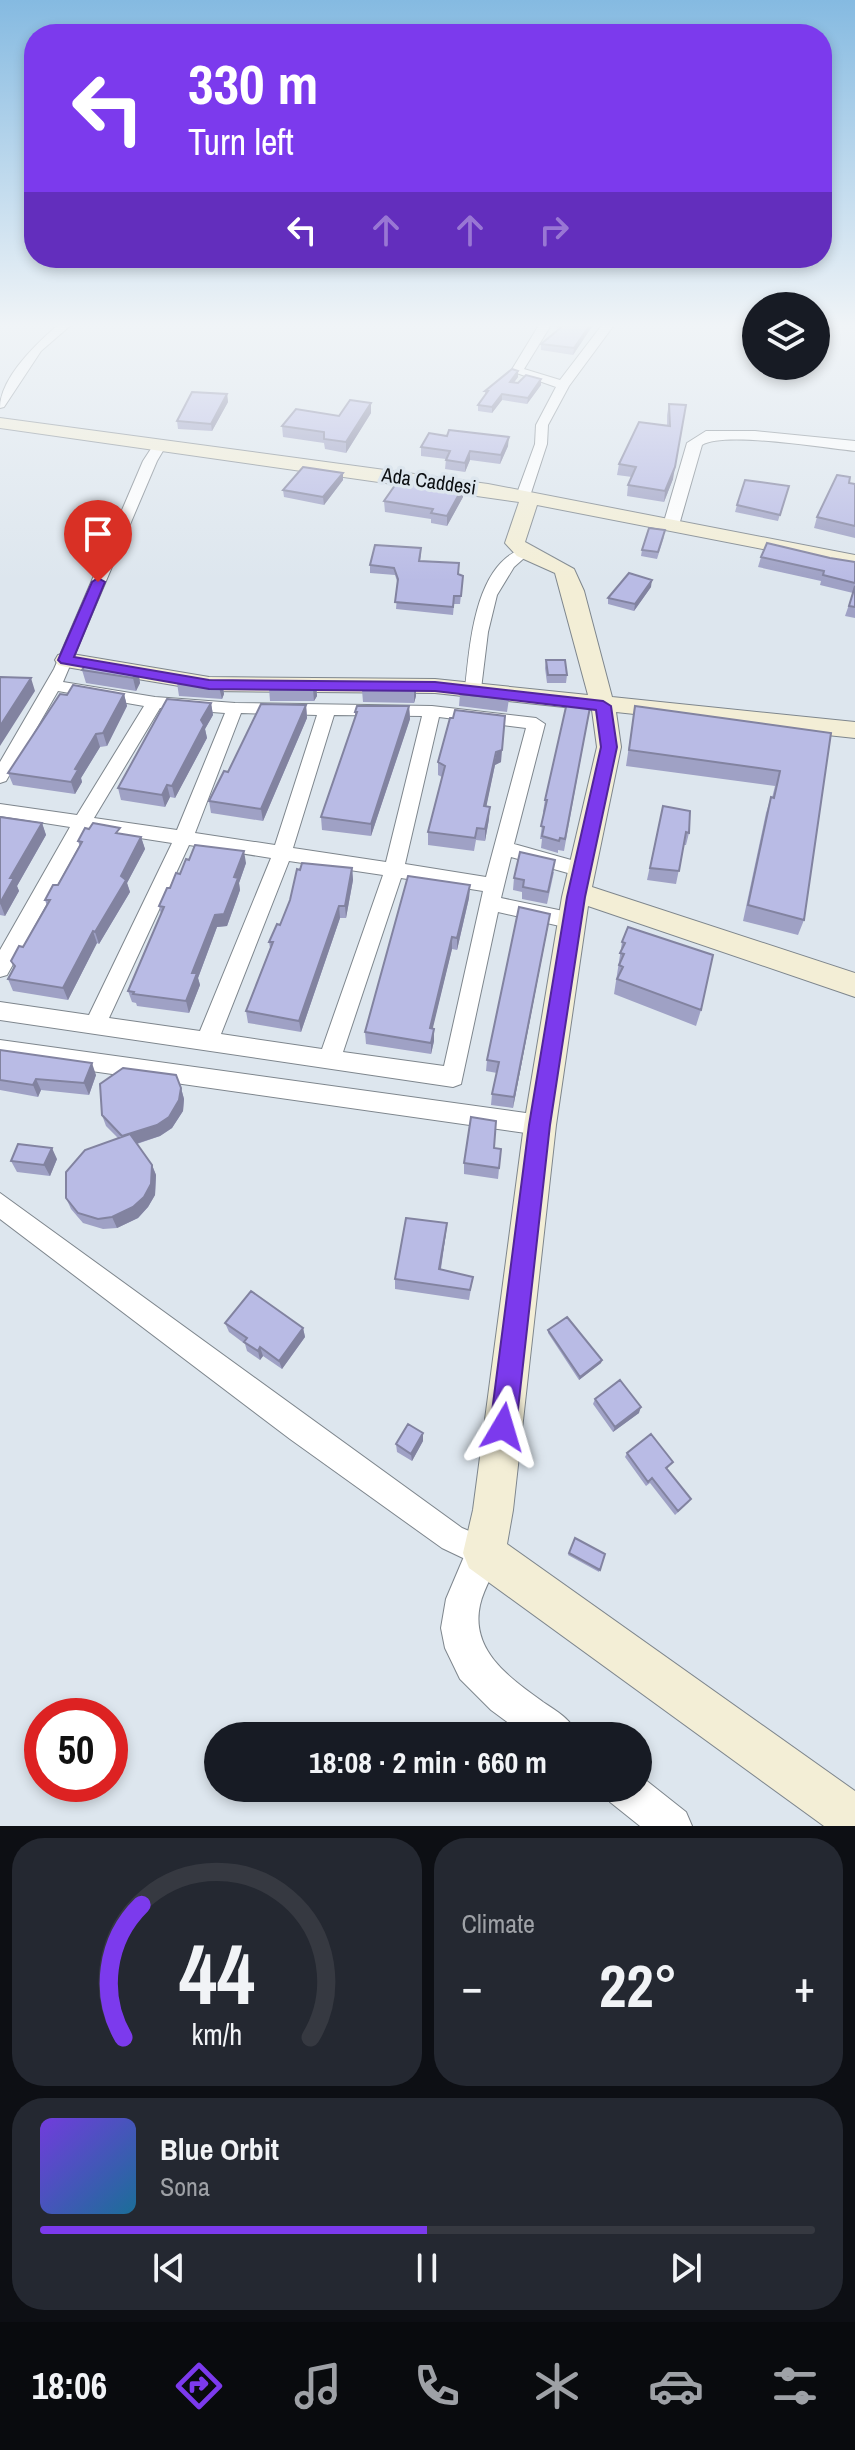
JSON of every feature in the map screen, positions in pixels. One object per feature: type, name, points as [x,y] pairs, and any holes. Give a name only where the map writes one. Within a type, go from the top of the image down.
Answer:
[{"type":"main road","name":"Ada Caddesi","points":[[0,423],[526,497],[855,561]]},
{"type":"main road","points":[[526,497],[515,543],[524,552],[564,569],[573,591],[603,706],[609,747],[577,894],[540,1125],[493,1510],[484,1553],[855,1820]]},
{"type":"main road","points":[[66,660],[209,684],[365,684],[473,689],[603,706],[855,730]]},
{"type":"main road","points":[[577,894],[855,985]]},
{"type":"street","points":[[526,497],[541,444],[542,425],[550,410]]},
{"type":"street","points":[[671,525],[695,443],[706,436],[755,436],[855,446]]},
{"type":"street","points":[[0,776],[66,660],[150,461],[161,444]]},
{"type":"street","points":[[473,689],[481,620],[495,580],[506,563],[524,552]]},
{"type":"street","points":[[0,1011],[453,1077],[502,848],[536,724],[432,711],[327,711],[155,702],[53,685]]},
{"type":"street","points":[[0,969],[155,702]]},
{"type":"street","points":[[95,1025],[183,839],[235,708]]},
{"type":"street","points":[[207,1041],[282,854],[327,711]]},
{"type":"street","points":[[329,1059],[394,870],[432,711]]},
{"type":"street","points":[[0,810],[394,870],[492,894],[577,894]]},
{"type":"street","points":[[502,848],[577,894]]},
{"type":"street","points":[[0,1049],[540,1125]]},
{"type":"street","points":[[0,1204],[300,1429],[452,1538],[484,1553],[462,1606],[460,1645],[476,1672],[540,1722]]},
{"type":"street","points":[[642,1802],[672,1826]]},
{"type":"building","points":[[183,410],[218,410],[211,424],[177,421]]},
{"type":"building","points":[[295,410],[339,416],[343,410],[366,410],[346,442],[324,439],[324,432],[282,426]]},
{"type":"building","points":[[669,410],[685,410],[675,467],[665,491],[628,485],[636,467],[619,464],[639,422],[670,426]]},
{"type":"building","points":[[449,430],[509,437],[501,455],[470,451],[465,463],[446,460],[450,451],[421,447],[429,433],[447,436]]},
{"type":"building","points":[[303,467],[343,473],[323,497],[283,490]]},
{"type":"building","points":[[837,475],[850,477],[849,483],[855,484],[855,526],[817,517]]},
{"type":"building","points":[[400,478],[463,487],[447,516],[431,513],[433,509],[384,501]]},
{"type":"building","points":[[745,480],[789,486],[780,515],[737,505]]},
{"type":"building","points":[[649,528],[665,530],[658,552],[642,550]]},
{"type":"building","points":[[767,543],[855,562],[855,583],[823,575],[824,571],[761,557]]},
{"type":"building","points":[[375,545],[421,548],[419,561],[459,563],[458,574],[463,576],[461,596],[454,596],[453,607],[395,602],[398,579],[394,568],[370,565]]},
{"type":"building","points":[[629,573],[652,580],[635,604],[608,598]]},
{"type":"building","points":[[855,586],[855,607],[849,606]]},
{"type":"building","points":[[546,660],[565,660],[567,675],[548,675]]},
{"type":"building","points":[[88,662],[138,670],[133,678],[82,670]]},
{"type":"building","points":[[0,677],[31,678],[0,726]]},
{"type":"building","points":[[180,677],[222,682],[219,687],[177,683]]},
{"type":"building","points":[[271,683],[316,683],[313,689],[269,688]]},
{"type":"building","points":[[365,683],[416,683],[414,690],[362,690]]},
{"type":"building","points":[[73,685],[124,694],[103,733],[96,734],[75,769],[78,770],[71,782],[8,773],[60,694],[67,695]]},
{"type":"building","points":[[462,686],[510,692],[508,699],[460,694]]},
{"type":"building","points":[[568,698],[591,702],[565,839],[560,838],[559,841],[542,836],[544,827],[541,826]]},
{"type":"building","points":[[167,699],[211,703],[201,720],[204,725],[172,786],[167,785],[162,795],[118,788]]},
{"type":"building","points":[[261,704],[306,705],[261,809],[209,801],[224,771],[228,772]]},
{"type":"building","points":[[357,706],[409,706],[371,824],[321,817]]},
{"type":"building","points":[[635,706],[831,733],[804,920],[748,905],[771,797],[774,798],[780,771],[629,750]]},
{"type":"building","points":[[455,710],[505,716],[502,750],[496,752],[484,806],[490,807],[485,829],[477,828],[475,838],[428,832],[445,766],[438,762]]},
{"type":"building","points":[[663,806],[690,811],[689,833],[686,832],[679,871],[650,868]]},
{"type":"building","points":[[0,817],[42,823],[10,878],[14,878],[0,903]]},
{"type":"building","points":[[93,823],[120,828],[116,833],[141,837],[121,876],[126,880],[93,931],[63,988],[8,979],[15,966],[11,961],[19,946],[23,947],[50,900],[45,900],[53,885],[58,885],[82,842],[78,841],[85,828],[89,829]]},
{"type":"building","points":[[195,845],[244,851],[234,877],[238,878],[224,914],[215,915],[192,973],[197,973],[186,1001],[133,994],[128,991],[164,907],[159,906],[176,873],[180,874],[186,859],[189,860]]},
{"type":"building","points":[[520,852],[555,860],[548,892],[523,887],[524,880],[514,878]]},
{"type":"building","points":[[302,863],[352,868],[345,906],[339,906],[299,1021],[246,1011],[273,942],[269,942],[277,924],[280,925],[297,869],[300,870]]},
{"type":"building","points":[[408,876],[470,885],[457,938],[452,937],[430,1028],[434,1029],[431,1043],[365,1032]]},
{"type":"building","points":[[519,907],[550,914],[514,1097],[492,1094],[499,1062],[487,1060]]},
{"type":"building","points":[[628,927],[713,955],[701,1010],[617,979],[623,967],[619,965],[624,954],[620,953]]},
{"type":"building","points":[[0,1050],[92,1063],[84,1083],[36,1079],[33,1085],[0,1080]]},
{"type":"building","points":[[123,1068],[176,1075],[181,1088],[179,1100],[169,1117],[157,1125],[122,1136],[102,1115],[100,1084]]},
{"type":"building","points":[[471,1117],[496,1121],[494,1148],[501,1149],[499,1168],[464,1163]]},
{"type":"building","points":[[130,1134],[152,1165],[151,1184],[144,1197],[133,1207],[112,1217],[98,1219],[78,1213],[66,1198],[66,1172],[85,1150]]},
{"type":"building","points":[[18,1144],[52,1148],[44,1165],[11,1161]]},
{"type":"building","points":[[406,1218],[447,1223],[439,1269],[473,1277],[470,1290],[395,1279]]},
{"type":"building","points":[[251,1291],[303,1328],[279,1361],[260,1347],[258,1351],[244,1342],[247,1338],[225,1323]]},
{"type":"building","points":[[567,1317],[602,1360],[580,1377],[548,1330]]},
{"type":"building","points":[[620,1380],[641,1407],[615,1427],[595,1399]]},
{"type":"building","points":[[408,1424],[423,1433],[411,1454],[396,1444]]},
{"type":"building","points":[[651,1434],[673,1462],[666,1468],[691,1499],[678,1511],[652,1478],[648,1482],[627,1453]]},
{"type":"building","points":[[575,1538],[605,1554],[600,1570],[569,1553]]},
{"type":"route","points":[[98,582],[66,660],[209,684],[435,686],[603,706],[609,747],[576,897],[540,1125],[503,1427]]}]
